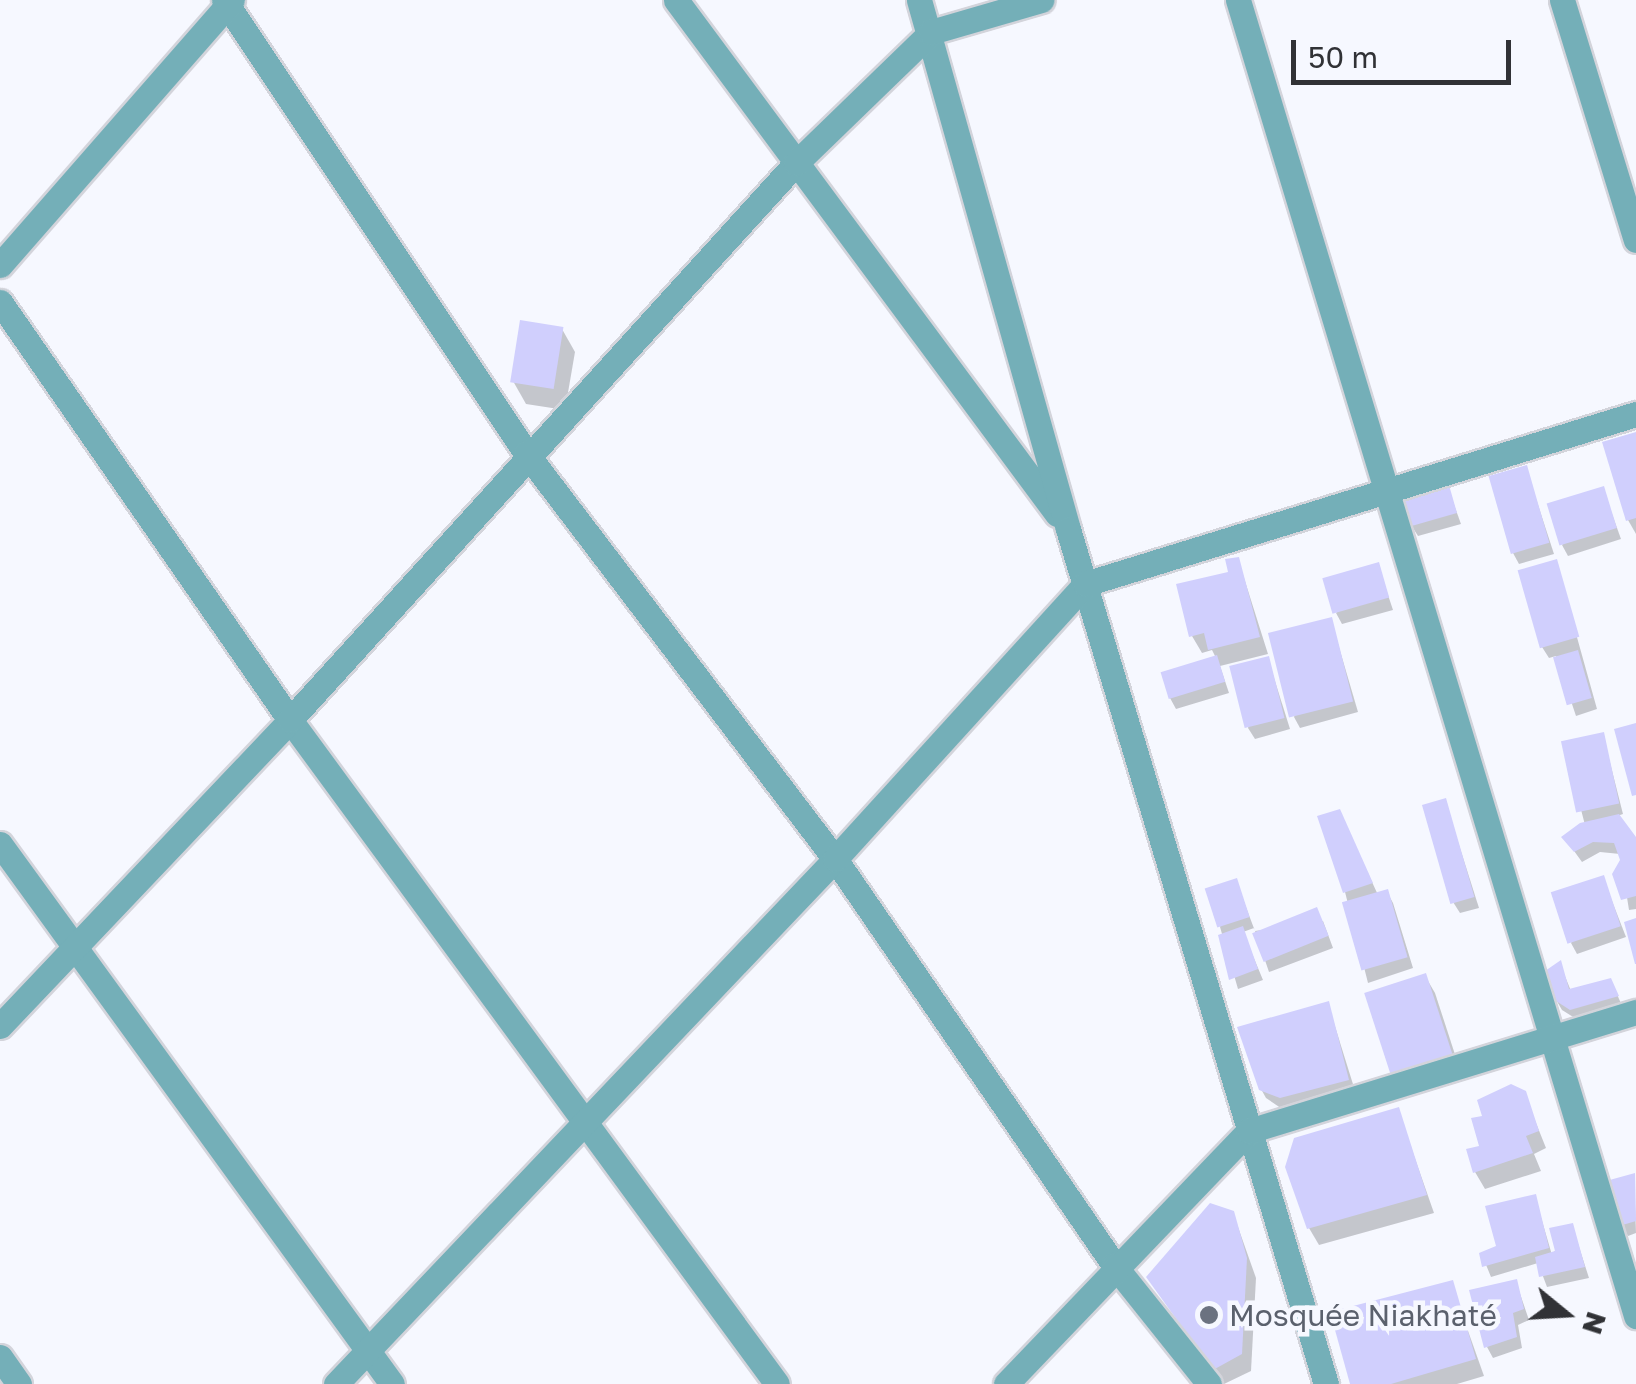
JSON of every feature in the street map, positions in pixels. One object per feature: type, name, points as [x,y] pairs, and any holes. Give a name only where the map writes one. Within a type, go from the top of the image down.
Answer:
[{"type":"street","points":[[676,0],[1068,529]]},
{"type":"street","points":[[919,0],[1068,529],[1326,1384]]},
{"type":"street","points":[[0,1026],[290,720],[526,453],[796,162],[931,32],[1042,0]]},
{"type":"street","points":[[1238,0],[1390,486],[1636,1316]]},
{"type":"street","points":[[1562,0],[1636,240]]},
{"type":"street","points":[[0,265],[228,1],[526,453],[835,859],[1114,1265],[1209,1384]]},
{"type":"street","points":[[0,302],[290,720],[586,1118],[777,1384]]},
{"type":"street","points":[[336,1384],[835,859],[1086,584],[1390,486],[1636,414]]},
{"type":"street","points":[[0,844],[71,948],[392,1384]]},
{"type":"street","points":[[1006,1384],[1114,1265],[1249,1130],[1636,1012]]},
{"type":"street","points":[[0,1357],[19,1384]]},
{"type":"building","points":[[520,320],[563,327],[554,389],[510,382]]},
{"type":"building","points":[[1636,432],[1636,518],[1626,521],[1602,442]]},
{"type":"building","points":[[1527,465],[1549,543],[1511,554],[1489,476]]},
{"type":"building","points":[[1449,485],[1457,513],[1409,527],[1401,499]]},
{"type":"building","points":[[1604,486],[1617,528],[1559,546],[1547,504]]},
{"type":"building","points":[[1239,557],[1260,637],[1208,650],[1204,633],[1189,637],[1176,584],[1228,572],[1225,559]]},
{"type":"building","points":[[1557,559],[1579,637],[1540,648],[1518,570]]},
{"type":"building","points":[[1379,562],[1389,598],[1332,614],[1322,578]]},
{"type":"building","points":[[1332,617],[1353,701],[1289,717],[1268,633]]},
{"type":"building","points":[[1578,650],[1592,698],[1567,705],[1553,657]]},
{"type":"building","points":[[1217,655],[1225,682],[1169,699],[1161,672]]},
{"type":"building","points":[[1269,656],[1284,718],[1245,728],[1229,666]]},
{"type":"building","points":[[1636,723],[1636,795],[1632,796],[1614,729]]},
{"type":"building","points":[[1604,732],[1619,803],[1576,813],[1561,741]]},
{"type":"building","points":[[1446,798],[1474,897],[1450,904],[1422,805]]},
{"type":"building","points":[[1340,809],[1373,883],[1343,893],[1317,816]]},
{"type":"building","points":[[1619,814],[1636,837],[1636,896],[1621,900],[1612,874],[1620,860],[1614,843],[1593,842],[1574,852],[1561,837],[1580,823]]},
{"type":"building","points":[[1604,875],[1621,926],[1567,944],[1551,892]]},
{"type":"building","points":[[1237,878],[1250,917],[1217,927],[1205,889]]},
{"type":"building","points":[[1388,889],[1408,957],[1361,970],[1342,902]]},
{"type":"building","points":[[1317,907],[1329,936],[1264,962],[1252,933]]},
{"type":"building","points":[[1636,918],[1636,964],[1635,964],[1624,922]]},
{"type":"building","points":[[1243,926],[1258,969],[1229,980],[1218,935]]},
{"type":"building","points":[[1561,960],[1569,989],[1611,978],[1619,996],[1570,1010],[1553,999],[1545,971]]},
{"type":"building","points":[[1426,973],[1454,1059],[1392,1079],[1364,993]]},
{"type":"building","points":[[1329,1001],[1349,1080],[1280,1098],[1259,1090],[1237,1027]]},
{"type":"building","points":[[1511,1084],[1526,1091],[1539,1131],[1526,1136],[1533,1153],[1473,1173],[1466,1149],[1479,1146],[1471,1118],[1482,1116],[1477,1100]]},
{"type":"building","points":[[1399,1107],[1427,1195],[1307,1229],[1285,1167],[1294,1138]]},
{"type":"building","points":[[1635,1173],[1636,1221],[1619,1226],[1606,1181]]},
{"type":"building","points":[[1536,1194],[1549,1248],[1482,1267],[1479,1253],[1496,1246],[1485,1206]]},
{"type":"building","name":"Mosquée Niakhaté","points":[[1210,1203],[1234,1211],[1247,1258],[1242,1354],[1213,1370],[1146,1277]]},
{"type":"building","points":[[1573,1223],[1585,1267],[1539,1277],[1535,1257],[1555,1251],[1549,1228]]},
{"type":"building","points":[[1517,1279],[1524,1309],[1513,1313],[1517,1337],[1484,1348],[1469,1290]]},
{"type":"building","points":[[1453,1280],[1476,1359],[1391,1384],[1350,1384],[1330,1312]]},
{"type":"place","name":"Mosquée Niakhaté","points":[[1209,1315]]}]
